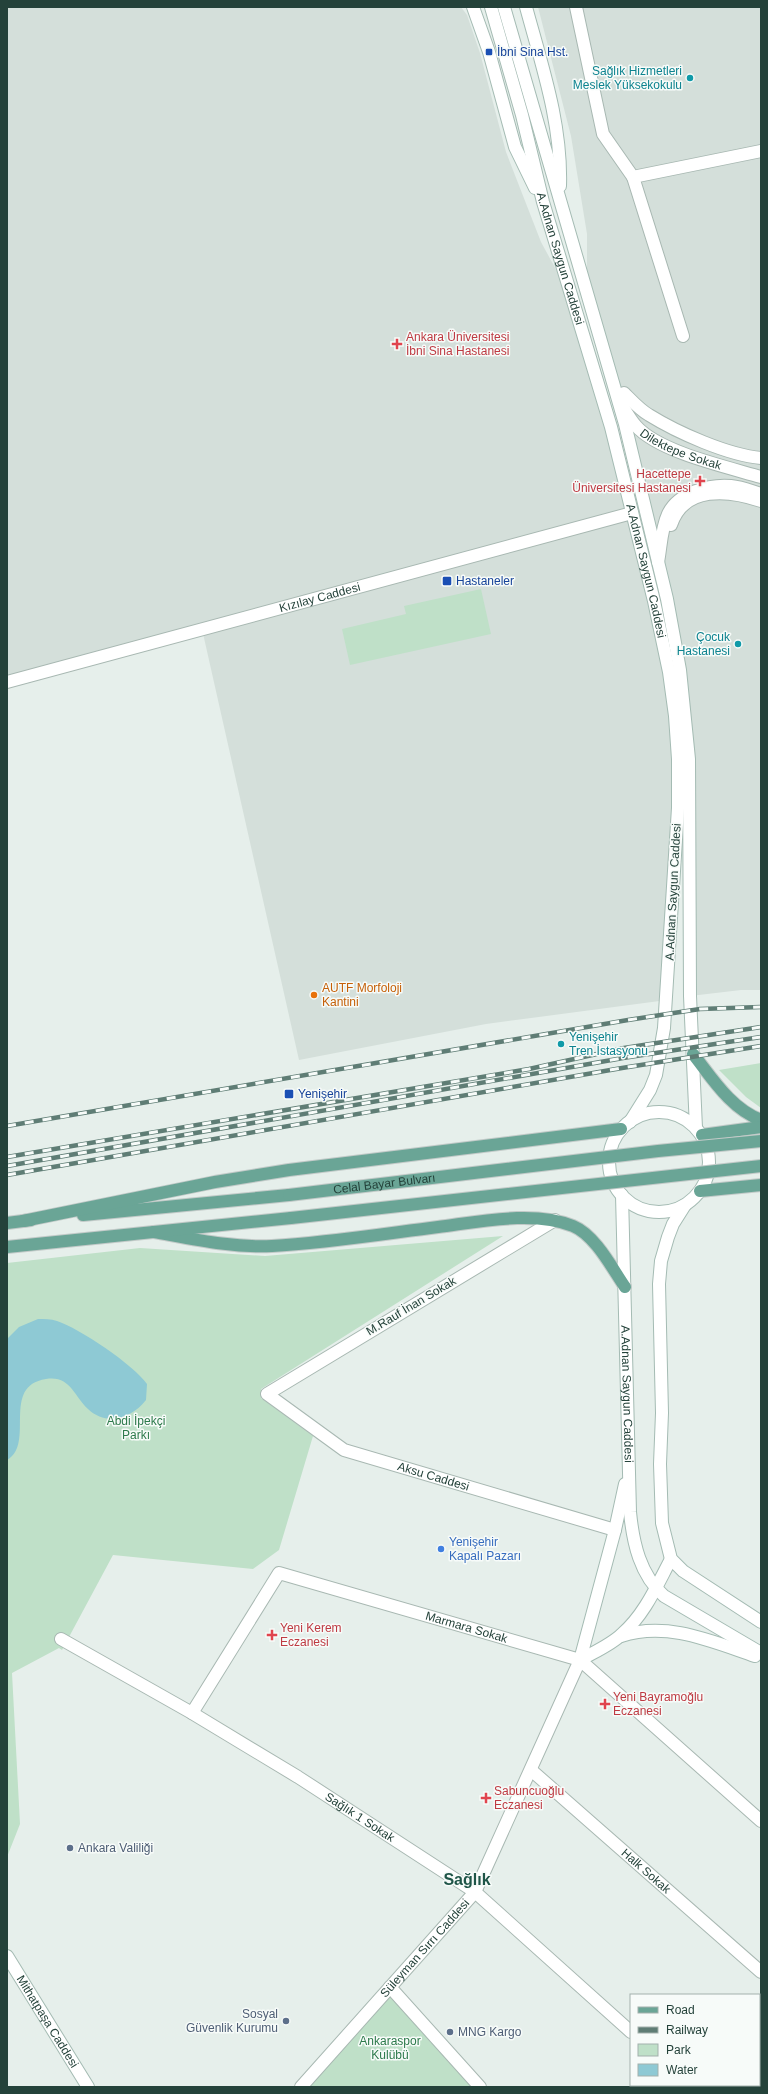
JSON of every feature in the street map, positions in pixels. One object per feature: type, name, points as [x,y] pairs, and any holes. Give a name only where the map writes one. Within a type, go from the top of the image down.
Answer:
[{"type":"main road","points":[[693,1054],[737,1106],[749,1115],[761,1120]]},
{"type":"main road","points":[[23,1221],[192,1187],[289,1170],[625,1125]]},
{"type":"main road","points":[[699,1131],[761,1127]]},
{"type":"main road","name":"Celal Bayar Bulvarı","points":[[7,1223],[289,1195],[650,1152],[761,1141]]},
{"type":"main road","name":"Celal Bayar Bulvarı","points":[[7,1247],[291,1218],[761,1166]]},
{"type":"main road","points":[[700,1191],[761,1185]]},
{"type":"main road","points":[[154,1232],[225,1244],[270,1246],[329,1241],[494,1220],[555,1220],[574,1226],[596,1244],[625,1287]]},
{"type":"street","points":[[473,7],[489,52],[515,147],[525,171],[543,202]]},
{"type":"street","name":"A.Adnan Saygun Caddesi","points":[[491,7],[520,107],[543,202],[611,427],[669,672],[678,760],[678,808],[664,1028],[656,1075],[650,1090],[625,1125],[610,1150],[609,1162],[615,1186],[630,1203],[652,1212],[663,1212],[685,1205]]},
{"type":"street","name":"A.Adnan Saygun Caddesi","points":[[504,7],[620,395],[680,670],[690,759],[690,991],[693,1054],[699,1131],[707,1145],[710,1164],[707,1178],[700,1191],[685,1205],[673,1224],[661,1261],[659,1284],[662,1413],[660,1497],[662,1523],[671,1559]]},
{"type":"street","points":[[526,7],[553,109],[559,138],[561,161],[560,197]]},
{"type":"street","points":[[576,7],[603,134],[633,177],[683,336]]},
{"type":"street","points":[[633,177],[761,151]]},
{"type":"street","points":[[620,395],[666,425],[726,451],[761,458]]},
{"type":"street","name":"Dilektepe Sokak","points":[[620,395],[636,426],[661,443],[679,452],[761,477]]},
{"type":"street","name":"Dilektepe Sokak","points":[[658,564],[663,529],[668,514],[674,504],[687,495],[699,490],[731,486],[761,494]]},
{"type":"street","points":[[671,525],[675,513],[700,496],[726,492],[761,501]]},
{"type":"street","name":"Kızılay Caddesi","points":[[7,682],[632,513]]},
{"type":"street","points":[[625,1125],[652,1112],[664,1112],[676,1115],[699,1131]]},
{"type":"street","name":"A.Adnan Saygun Caddesi","points":[[622,1195],[630,1512],[634,1541],[644,1569],[655,1588]]},
{"type":"street","name":"M.Rauf İnan Sokak","points":[[267,1394],[555,1220]]},
{"type":"street","name":"Aksu Caddesi","points":[[267,1394],[344,1450],[615,1530]]},
{"type":"street","name":"Süleyman Sırrı Caddesi","points":[[302,2087],[475,1892],[580,1660],[615,1530],[629,1463]]},
{"type":"street","points":[[621,1636],[643,1610],[671,1559],[684,1571],[761,1622]]},
{"type":"street","name":"Marmara Sokak","points":[[192,1713],[279,1573],[580,1660],[761,1821]]},
{"type":"street","points":[[655,1588],[686,1611],[761,1653]]},
{"type":"street","points":[[580,1660],[621,1636],[644,1630],[667,1630],[696,1636],[761,1658]]},
{"type":"street","name":"Sağlık 1 Sokak","points":[[61,1639],[192,1713],[298,1777],[475,1892],[630,2031]]},
{"type":"street","name":"Halk Sokak","points":[[531,1770],[761,1972]]},
{"type":"street","name":"Mithatpaşa Caddesi","points":[[7,1956],[88,2087]]},
{"type":"street","points":[[390,1987],[480,2087]]},
{"type":"shaded area","points":[[7,7],[461,7],[467,15],[480,53],[506,152],[541,242],[572,299],[611,427],[675,716],[667,1000],[486,1024],[299,1060],[202,629],[7,682]]},
{"type":"shaded area","name":"Hacettepe Üniversitesi Hastanesi","points":[[538,7],[761,7],[761,990],[741,990],[690,996],[680,670],[587,293],[587,234],[571,136]]},
{"type":"green space","points":[[481,589],[491,634],[350,665],[342,629],[406,614],[404,606]]},
{"type":"green space","points":[[761,1063],[761,1108],[746,1097],[719,1070]]},
{"type":"green space","name":"Abdi İpekçi Parkı","points":[[503,1236],[261,1389],[261,1398],[313,1436],[279,1550],[253,1569],[113,1555],[62,1650],[59,1648],[12,1673],[20,1824],[7,1857],[7,1263],[140,1248],[265,1256]]},
{"type":"green space","name":"Ankaraspor Kulübü","points":[[390,1987],[480,2087],[301,2087]]},
{"type":"water","points":[[38,1319],[57,1321],[79,1331],[131,1367],[147,1384],[146,1400],[134,1412],[127,1416],[111,1419],[103,1418],[95,1415],[88,1409],[71,1388],[61,1380],[46,1379],[32,1384],[25,1392],[21,1403],[19,1442],[15,1452],[7,1460],[7,1339],[19,1327]]},
{"type":"railway","points":[[7,1126],[628,1020],[700,1009],[761,1007]]},
{"type":"railway","points":[[7,1157],[529,1069],[624,1048],[761,1027]]},
{"type":"railway","points":[[7,1166],[623,1058],[761,1037]]},
{"type":"railway","points":[[7,1175],[622,1068],[761,1046]]},
{"type":"place","name":"İbni Sina Hst.","points":[[489,52]]},
{"type":"place","name":"Sağlık Hizmetleri Meslek Yüksekokulu","points":[[690,78]]},
{"type":"place","name":"Ankara Üniversitesi İbni Sina Hastanesi","points":[[397,344]]},
{"type":"place","name":"Hacettepe Üniversitesi Hastanesi","points":[[700,481]]},
{"type":"place","name":"Hastaneler","points":[[447,581]]},
{"type":"place","name":"Çocuk Hastanesi","points":[[738,644]]},
{"type":"place","name":"AUTF Morfoloji Kantini","points":[[314,995]]},
{"type":"place","name":"Yenişehir Tren İstasyonu","points":[[561,1044]]},
{"type":"place","name":"Yenişehir","points":[[289,1094]]},
{"type":"place","name":"Yenişehir Kapalı Pazarı","points":[[441,1549]]},
{"type":"place","name":"Yeni Kerem Eczanesi","points":[[272,1635]]},
{"type":"place","name":"Yeni Bayramoğlu Eczanesi","points":[[605,1704]]},
{"type":"place","name":"Sabuncuoğlu Eczanesi","points":[[486,1798]]},
{"type":"place","name":"Ankara Valiliği","points":[[70,1848]]},
{"type":"place","name":"Sosyal Güvenlik Kurumu","points":[[286,2021]]},
{"type":"place","name":"MNG Kargo","points":[[450,2032]]},
{"type":"district","name":"Sağlık","points":[[467,1879]]}]
